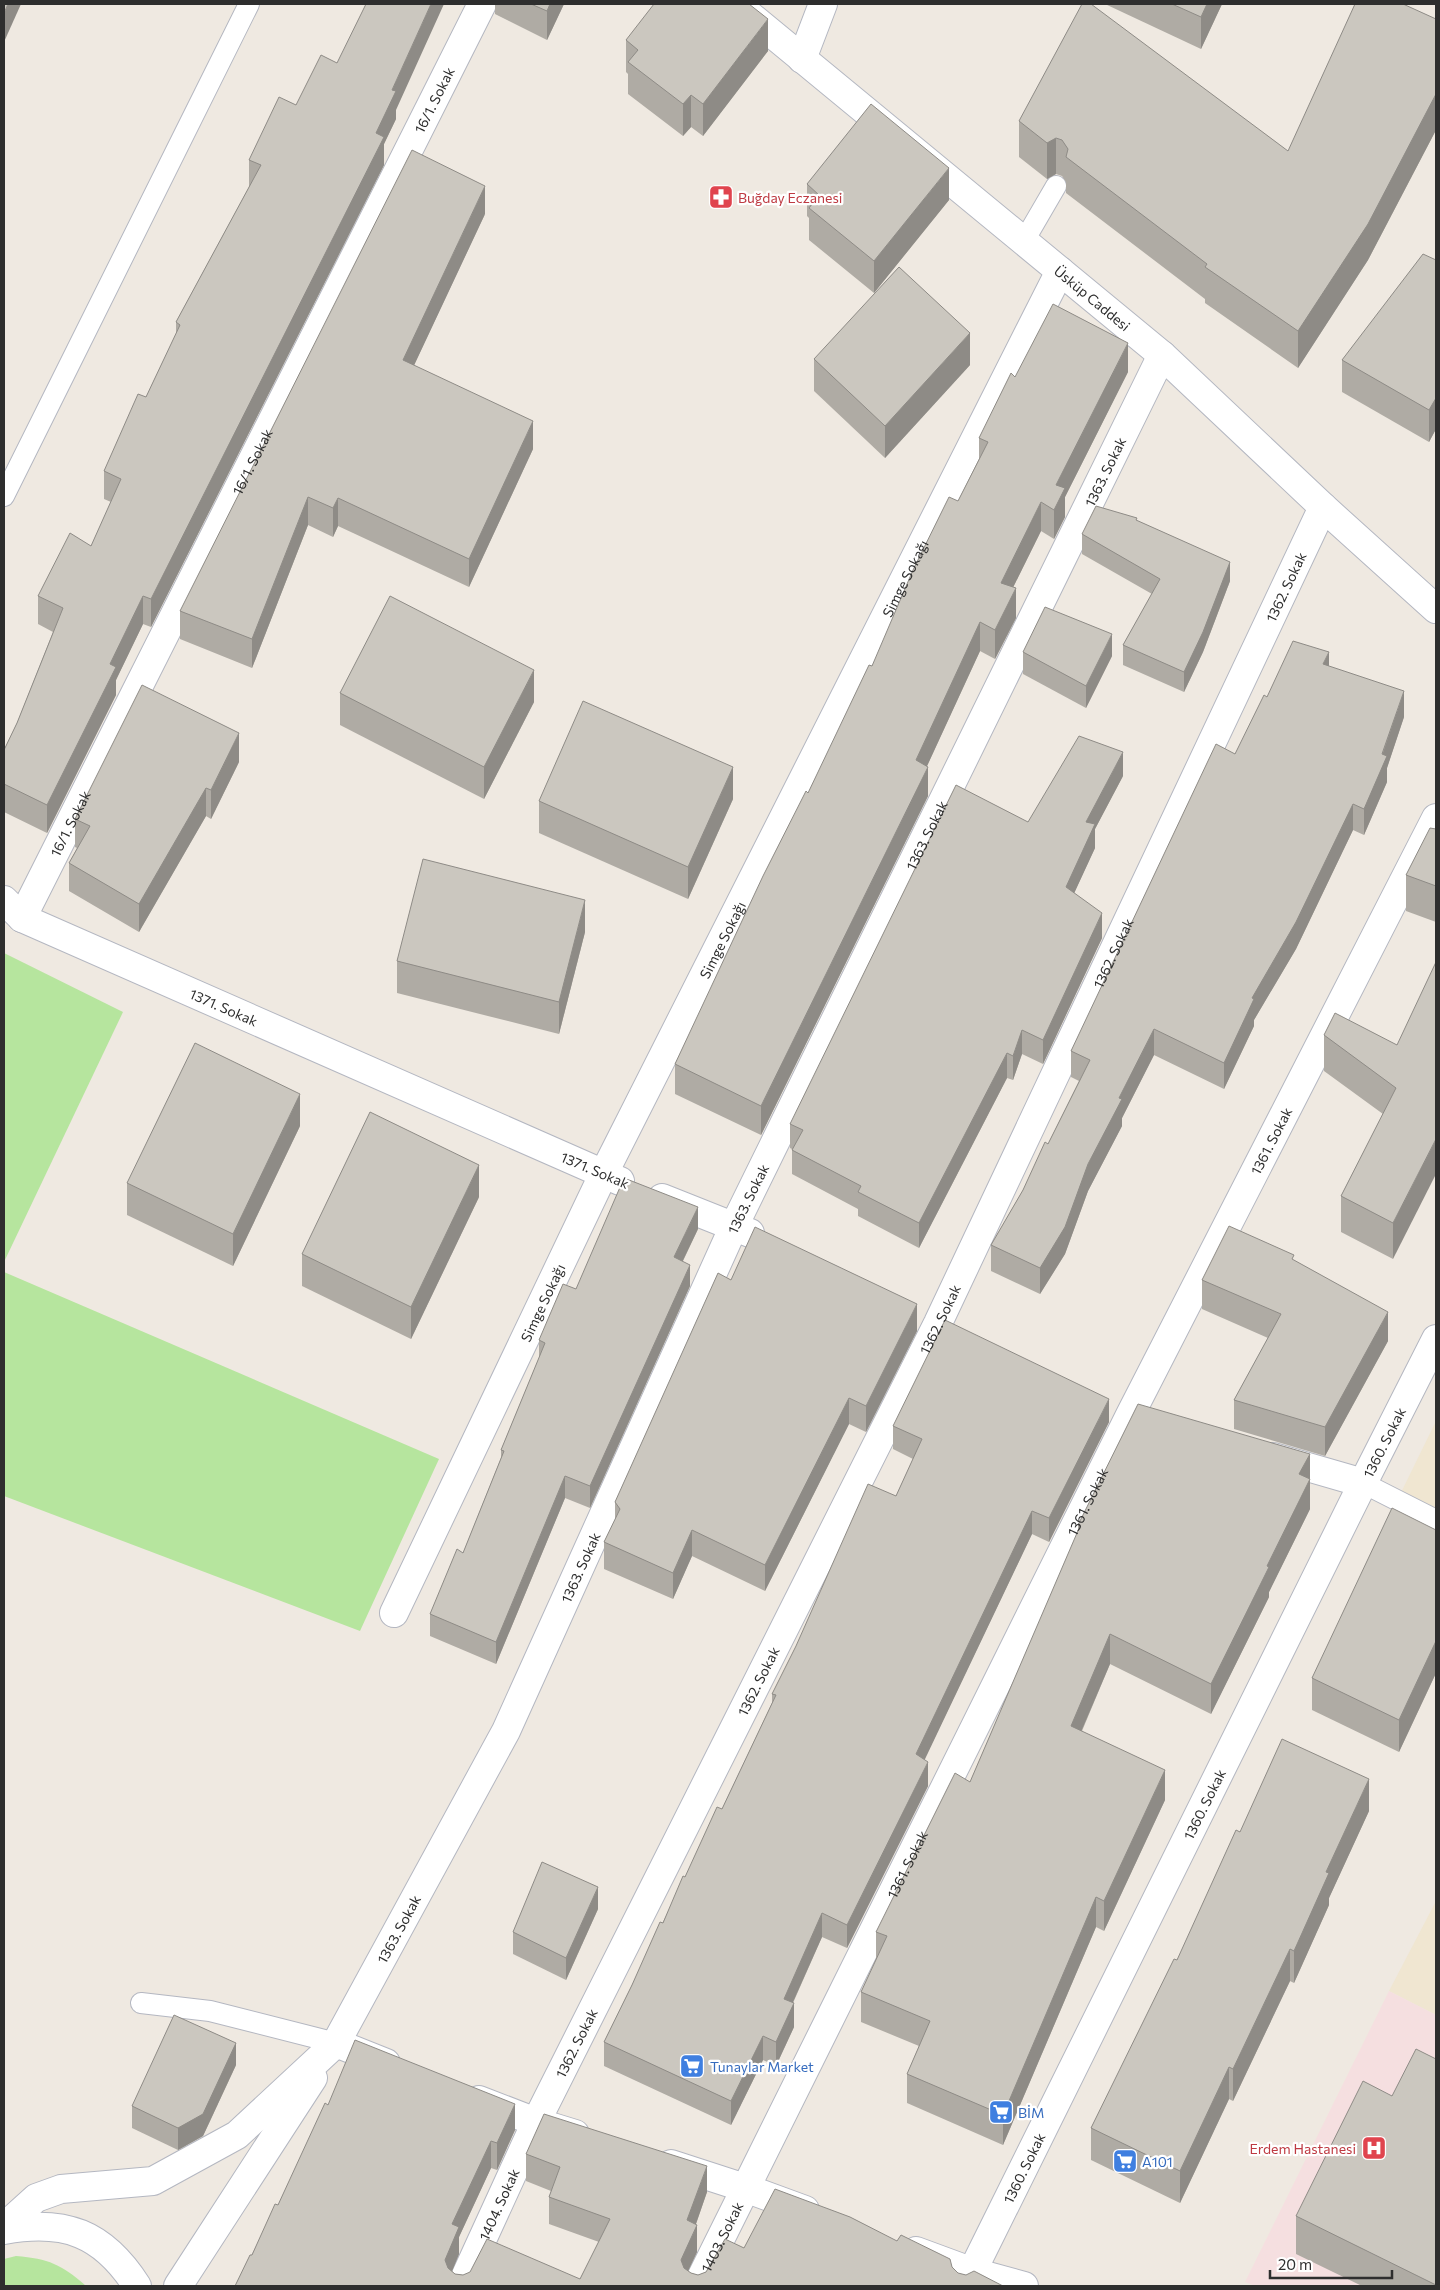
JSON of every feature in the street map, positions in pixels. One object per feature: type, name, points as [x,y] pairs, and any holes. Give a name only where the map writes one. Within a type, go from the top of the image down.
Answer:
[{"type":"street","name":"16/1. Sokak","points":[[13,909],[482,4]]},
{"type":"street","name":"Üsküp Caddesi","points":[[736,4],[1162,355],[1323,507],[1435,605]]},
{"type":"street","points":[[802,59],[823,4]]},
{"type":"street","name":"Simge Sokağı","points":[[394,1613],[603,1175],[1060,271]]},
{"type":"street","name":"1363. Sokak","points":[[336,2043],[506,1731],[734,1226],[1162,355]]},
{"type":"street","name":"1362. Sokak","points":[[536,2122],[929,1319],[1323,507]]},
{"type":"street","name":"1361. Sokak","points":[[745,2188],[1130,1415],[1436,818]]},
{"type":"street","name":"1371. Sokak","points":[[13,909],[603,1175],[734,1226],[770,1243]]},
{"type":"street","points":[[929,1319],[964,1335]]},
{"type":"street","name":"1360. Sokak","points":[[969,2279],[1436,1339]]},
{"type":"street","points":[[1104,1402],[1130,1415],[1158,1423]]},
{"type":"street","points":[[1251,1450],[1363,1483]]},
{"type":"street","points":[[336,2043],[409,2072]]},
{"type":"street","points":[[4,2228],[36,2198],[61,2189],[154,2181],[237,2134],[336,2043]]},
{"type":"street","points":[[178,2286],[336,2043]]},
{"type":"street","points":[[454,2090],[536,2122],[603,2143]]},
{"type":"street","name":"1404. Sokak","points":[[461,2286],[536,2122]]},
{"type":"street","points":[[650,2158],[745,2188],[827,2218]]},
{"type":"street","name":"1403. Sokak","points":[[697,2286],[745,2188]]},
{"type":"street","points":[[4,2228],[33,2225],[67,2229],[98,2242],[124,2264],[138,2286]]},
{"type":"street","points":[[890,2241],[969,2279],[1024,2286]]},
{"type":"lane","points":[[4,496],[248,4]]},
{"type":"lane","points":[[1024,241],[1056,186]]},
{"type":"lane","points":[[1363,1483],[1436,1520]]},
{"type":"lane","points":[[141,2003],[210,2011],[336,2043]]},
{"type":"shaded area","points":[[1436,1421],[1436,1534],[1391,1513]]},
{"type":"shaded area","points":[[1436,1901],[1436,2015],[1389,1991]]},
{"type":"shaded area","name":"Erdem Hastanesi","points":[[1389,1991],[1436,2015],[1436,2286],[1255,2286],[1245,2282]]},
{"type":"green space","points":[[4,953],[123,1012],[4,1262]]},
{"type":"green space","points":[[4,1272],[439,1459],[360,1631],[4,1496]]},
{"type":"green space","points":[[16,2256],[54,2264],[69,2272],[86,2286],[4,2286],[4,2259]]},
{"type":"building","points":[[4,4],[8,4],[4,13]]},
{"type":"building","points":[[366,4],[431,4],[392,90],[396,91],[376,133],[384,137],[151,599],[143,596],[110,664],[116,667],[47,805],[4,784],[4,750],[17,723],[63,608],[38,596],[70,533],[91,546],[121,479],[104,471],[138,394],[146,397],[180,325],[176,322],[261,165],[249,160],[279,97],[296,105],[321,55],[337,63]]},
{"type":"building","points":[[531,4],[550,4],[547,11]]},
{"type":"building","points":[[654,4],[749,4],[768,19],[703,104],[691,95],[683,104],[628,62],[638,50],[626,40]]},
{"type":"building","points":[[1082,4],[1091,4],[1288,151],[1355,4],[1403,4],[1436,19],[1436,94],[1368,224],[1298,331],[1205,267],[1207,264],[1066,157],[1068,149],[1062,140],[1056,138],[1047,143],[1019,121]]},
{"type":"building","points":[[1172,4],[1207,4],[1201,17]]},
{"type":"building","points":[[871,104],[949,168],[874,261],[809,208],[819,195],[807,184]]},
{"type":"building","points":[[412,150],[485,186],[403,360],[533,421],[469,559],[338,498],[333,508],[308,497],[252,639],[180,611]]},
{"type":"building","points":[[1423,254],[1436,260],[1436,398],[1429,410],[1342,360]]},
{"type":"building","points":[[899,267],[970,333],[885,426],[814,359]]},
{"type":"building","points":[[1053,304],[1128,343],[1056,485],[1065,488],[1054,510],[1041,502],[1001,583],[1016,588],[995,630],[980,622],[916,760],[928,767],[761,1106],[675,1064],[763,876],[806,791],[808,793],[869,665],[872,666],[913,570],[949,497],[958,501],[988,442],[979,438],[1011,373],[1015,377]]},
{"type":"building","points":[[1096,506],[1137,518],[1136,520],[1230,562],[1203,632],[1184,672],[1123,645],[1160,579],[1082,534]]},
{"type":"building","points":[[390,596],[534,670],[484,767],[340,693]]},
{"type":"building","points":[[1045,607],[1112,634],[1086,686],[1023,652]]},
{"type":"building","points":[[1293,641],[1329,652],[1323,664],[1404,691],[1382,754],[1387,756],[1364,809],[1353,804],[1296,922],[1252,998],[1254,999],[1224,1063],[1154,1029],[1119,1098],[1122,1099],[1088,1164],[1065,1227],[1040,1268],[991,1245],[1023,1190],[1045,1142],[1048,1144],[1090,1060],[1071,1051],[1216,744],[1235,754],[1264,695],[1267,697]]},
{"type":"building","points":[[142,685],[239,733],[211,790],[206,788],[139,904],[69,863],[90,826],[75,819]]},
{"type":"building","points":[[583,701],[733,767],[688,867],[539,801]]},
{"type":"building","points":[[1079,736],[1123,752],[1086,822],[1095,824],[1066,887],[1102,913],[1043,1040],[1022,1030],[1013,1056],[1007,1053],[919,1223],[858,1192],[861,1186],[792,1150],[803,1130],[790,1124],[956,785],[1028,822]]},
{"type":"building","points":[[1430,828],[1436,829],[1436,886],[1406,875]]},
{"type":"building","points":[[423,859],[585,900],[559,1002],[397,961]]},
{"type":"building","points":[[1436,962],[1436,1139],[1393,1223],[1341,1196],[1396,1088],[1324,1035],[1335,1013],[1397,1045]]},
{"type":"building","points":[[195,1043],[300,1094],[233,1234],[127,1183]]},
{"type":"building","points":[[370,1112],[479,1165],[411,1307],[302,1254]]},
{"type":"building","points":[[624,1178],[698,1207],[674,1257],[690,1265],[590,1486],[565,1476],[496,1642],[430,1614],[457,1549],[463,1553],[504,1451],[501,1450],[545,1343],[539,1340],[563,1284],[576,1289]]},
{"type":"building","points":[[1229,1226],[1294,1255],[1292,1259],[1388,1312],[1325,1427],[1234,1400],[1281,1314],[1202,1280]]},
{"type":"building","points":[[755,1227],[917,1304],[866,1406],[849,1398],[765,1565],[692,1530],[673,1573],[604,1542],[620,1509],[615,1502],[718,1273],[731,1280]]},
{"type":"building","points":[[945,1320],[1109,1399],[1049,1518],[1032,1511],[916,1754],[928,1762],[847,1925],[822,1913],[784,1999],[794,2003],[776,2042],[763,2036],[731,2101],[604,2042],[660,1922],[663,1923],[683,1876],[685,1877],[717,1807],[722,1809],[776,1695],[772,1694],[796,1646],[868,1484],[896,1496],[922,1439],[893,1426]]},
{"type":"building","points":[[1138,1404],[1310,1454],[1299,1474],[1310,1479],[1211,1684],[1110,1634],[1071,1726],[1165,1770],[1104,1901],[1096,1897],[1003,2115],[907,2074],[930,2021],[861,1992],[887,1936],[876,1932],[955,1773],[970,1782],[1080,1526],[1078,1525]]},
{"type":"building","points":[[1392,1508],[1436,1530],[1436,1641],[1399,1720],[1312,1678]]},
{"type":"building","points":[[1282,1739],[1369,1779],[1326,1872],[1329,1873],[1294,1951],[1290,1949],[1233,2069],[1229,2067],[1180,2171],[1091,2128],[1174,1959],[1177,1960],[1236,1830],[1240,1832]]},
{"type":"building","points":[[542,1862],[598,1887],[566,1958],[513,1932]]},
{"type":"building","points":[[174,2015],[236,2043],[203,2114],[178,2128],[132,2106]]},
{"type":"building","points":[[355,2040],[515,2104],[497,2143],[491,2141],[452,2224],[459,2227],[445,2260],[448,2268],[455,2274],[463,2275],[470,2272],[487,2239],[580,2279],[610,2219],[549,2197],[560,2167],[526,2154],[544,2114],[707,2166],[687,2220],[697,2225],[681,2260],[684,2268],[691,2273],[698,2275],[706,2272],[725,2239],[744,2248],[775,2189],[850,2217],[897,2241],[901,2235],[950,2259],[952,2267],[958,2273],[966,2275],[974,2271],[1003,2286],[235,2286],[250,2255],[252,2255],[275,2204],[278,2205],[325,2103],[328,2105]]},
{"type":"building","points":[[1416,2049],[1436,2059],[1436,2285],[1296,2216],[1363,2081],[1392,2096]]},
{"type":"place","name":"Buğday Eczanesi","points":[[721,197]]},
{"type":"place","name":"Tunaylar Market","points":[[692,2066]]},
{"type":"place","name":"BİM","points":[[1001,2112]]},
{"type":"place","name":"Erdem Hastanesi","points":[[1374,2148]]},
{"type":"place","name":"A101","points":[[1125,2161]]}]
